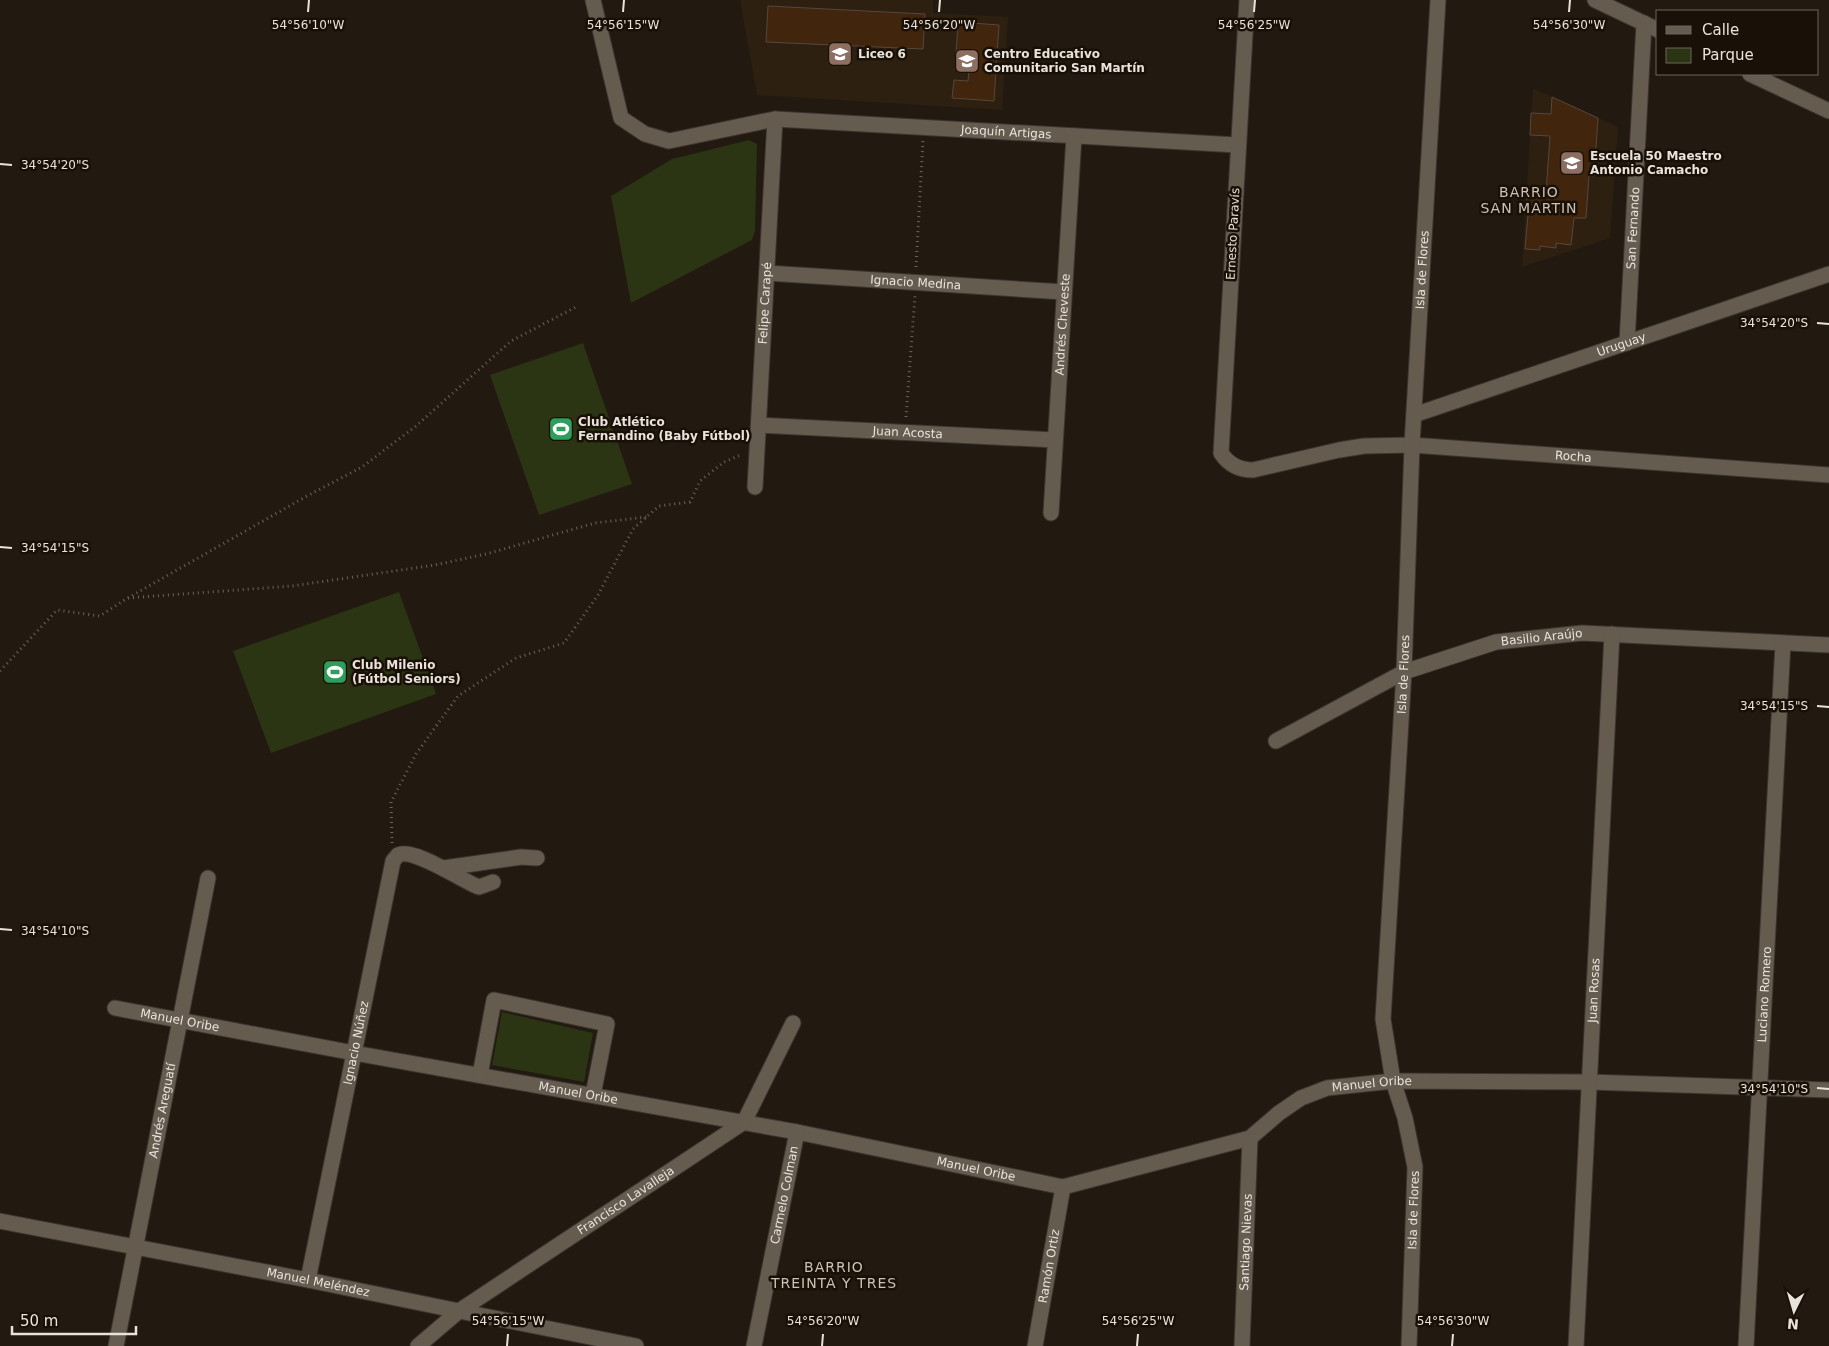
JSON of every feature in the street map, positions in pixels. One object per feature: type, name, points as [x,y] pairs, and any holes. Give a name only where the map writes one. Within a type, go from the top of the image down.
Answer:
[{"type":"street","name":"Joaquín Artigas","points":[[593,0],[621,118],[645,134],[669,141],[775,119],[1238,145]]},
{"type":"street","name":"Ernesto Paravís","points":[[1247,0],[1221,453],[1230,464],[1245,470],[1253,470],[1318,454]]},
{"type":"street","name":"Isla de Flores","points":[[1409,1346],[1415,1167],[1405,1118],[1393,1081],[1383,1019],[1404,672],[1412,445],[1438,0]]},
{"type":"street","points":[[1595,0],[1651,26]]},
{"type":"street","name":"San Fernando","points":[[1627,343],[1651,26]]},
{"type":"street","points":[[1752,75],[1829,112]]},
{"type":"street","name":"Felipe Carapé","points":[[755,487],[775,119]]},
{"type":"street","name":"Andrés Cheveste","points":[[1051,513],[1074,136]]},
{"type":"street","name":"Ignacio Medina","points":[[766,272],[1064,292]]},
{"type":"street","name":"Uruguay","points":[[1414,415],[1829,274]]},
{"type":"street","name":"Juan Acosta","points":[[759,424],[1055,440]]},
{"type":"street","name":"Rocha","points":[[1318,454],[1364,446],[1412,445],[1829,475]]},
{"type":"street","name":"Basilio Araújo","points":[[1276,741],[1404,672],[1496,642],[1582,633],[1829,645]]},
{"type":"street","name":"Juan Rosas","points":[[1576,1346],[1612,634]]},
{"type":"street","name":"Luciano Romero","points":[[1746,1346],[1783,643]]},
{"type":"street","points":[[393,861],[398,855],[409,853],[444,868],[465,882],[479,887],[493,882]]},
{"type":"street","points":[[444,868],[521,857],[537,858]]},
{"type":"street","name":"Ignacio Núñez","points":[[308,1280],[393,861]]},
{"type":"street","name":"Andrés Areguatí","points":[[117,1345],[208,878]]},
{"type":"street","points":[[480,1075],[494,1000],[606,1024],[593,1095]]},
{"type":"street","name":"Manuel Oribe","points":[[115,1008],[354,1053],[797,1132],[1063,1187],[1250,1138],[1279,1113],[1301,1098],[1328,1088],[1393,1081],[1589,1082],[1829,1090]]},
{"type":"street","name":"Francisco Lavalleja","points":[[418,1346],[459,1312],[744,1122],[793,1023]]},
{"type":"street","name":"Carmelo Colman","points":[[754,1346],[797,1132]]},
{"type":"street","name":"Santiago Nievas","points":[[1242,1346],[1250,1138]]},
{"type":"street","name":"Ramón Ortiz","points":[[1035,1346],[1063,1187]]},
{"type":"street","name":"Manuel Meléndez","points":[[0,1221],[308,1280],[459,1312],[636,1346]]},
{"type":"path","points":[[0,671],[57,610],[100,616],[126,598],[307,496],[362,468],[416,426],[511,341],[576,307]]},
{"type":"path","points":[[393,861],[391,802],[416,754],[458,696],[516,658],[564,644],[598,595],[633,530],[659,506],[690,502],[700,481],[724,462],[758,448]]},
{"type":"path","points":[[126,598],[292,586],[436,565],[486,554],[595,523],[647,517]]},
{"type":"shaded area","name":"Liceo 6","points":[[740,0],[933,0],[933,13],[1008,17],[1002,110],[757,95]]},
{"type":"shaded area","name":"Escuela 50 Maestro Antonio Camacho","points":[[1533,88],[1618,127],[1610,238],[1522,267]]},
{"type":"green space","points":[[749,140],[757,144],[755,231],[752,240],[631,303],[611,196],[672,159]]},
{"type":"green space","name":"Club Atlético Fernandino (Baby Fútbol)","points":[[583,343],[632,484],[539,515],[490,375]]},
{"type":"green space","name":"Club Milenio (Fútbol Seniors)","points":[[399,592],[436,694],[271,753],[233,651]]},
{"type":"green space","points":[[502,1012],[593,1033],[584,1082],[492,1065]]},
{"type":"building","points":[[768,6],[925,14],[923,49],[766,42]]},
{"type":"building","points":[[958,22],[999,25],[994,101],[952,98],[954,80],[968,81],[970,55],[956,54]]},
{"type":"building","points":[[1552,97],[1598,118],[1594,176],[1589,176],[1586,218],[1574,218],[1571,245],[1556,243],[1556,248],[1540,246],[1540,250],[1525,249],[1528,215],[1526,214],[1527,191],[1546,193],[1550,136],[1530,135],[1531,113],[1551,114]]},
{"type":"place","name":"Liceo 6","points":[[840,54]]},
{"type":"place","name":"Centro Educativo Comunitario San Martín","points":[[967,61]]},
{"type":"place","name":"Escuela 50 Maestro Antonio Camacho","points":[[1572,163]]},
{"type":"place","name":"Club Atlético Fernandino (Baby Fútbol)","points":[[561,429]]},
{"type":"place","name":"Club Milenio (Fútbol Seniors)","points":[[335,672]]},
{"type":"district","name":"BARRIO SAN MARTIN","points":[[1529,200]]},
{"type":"district","name":"BARRIO TREINTA Y TRES","points":[[834,1276]]}]
